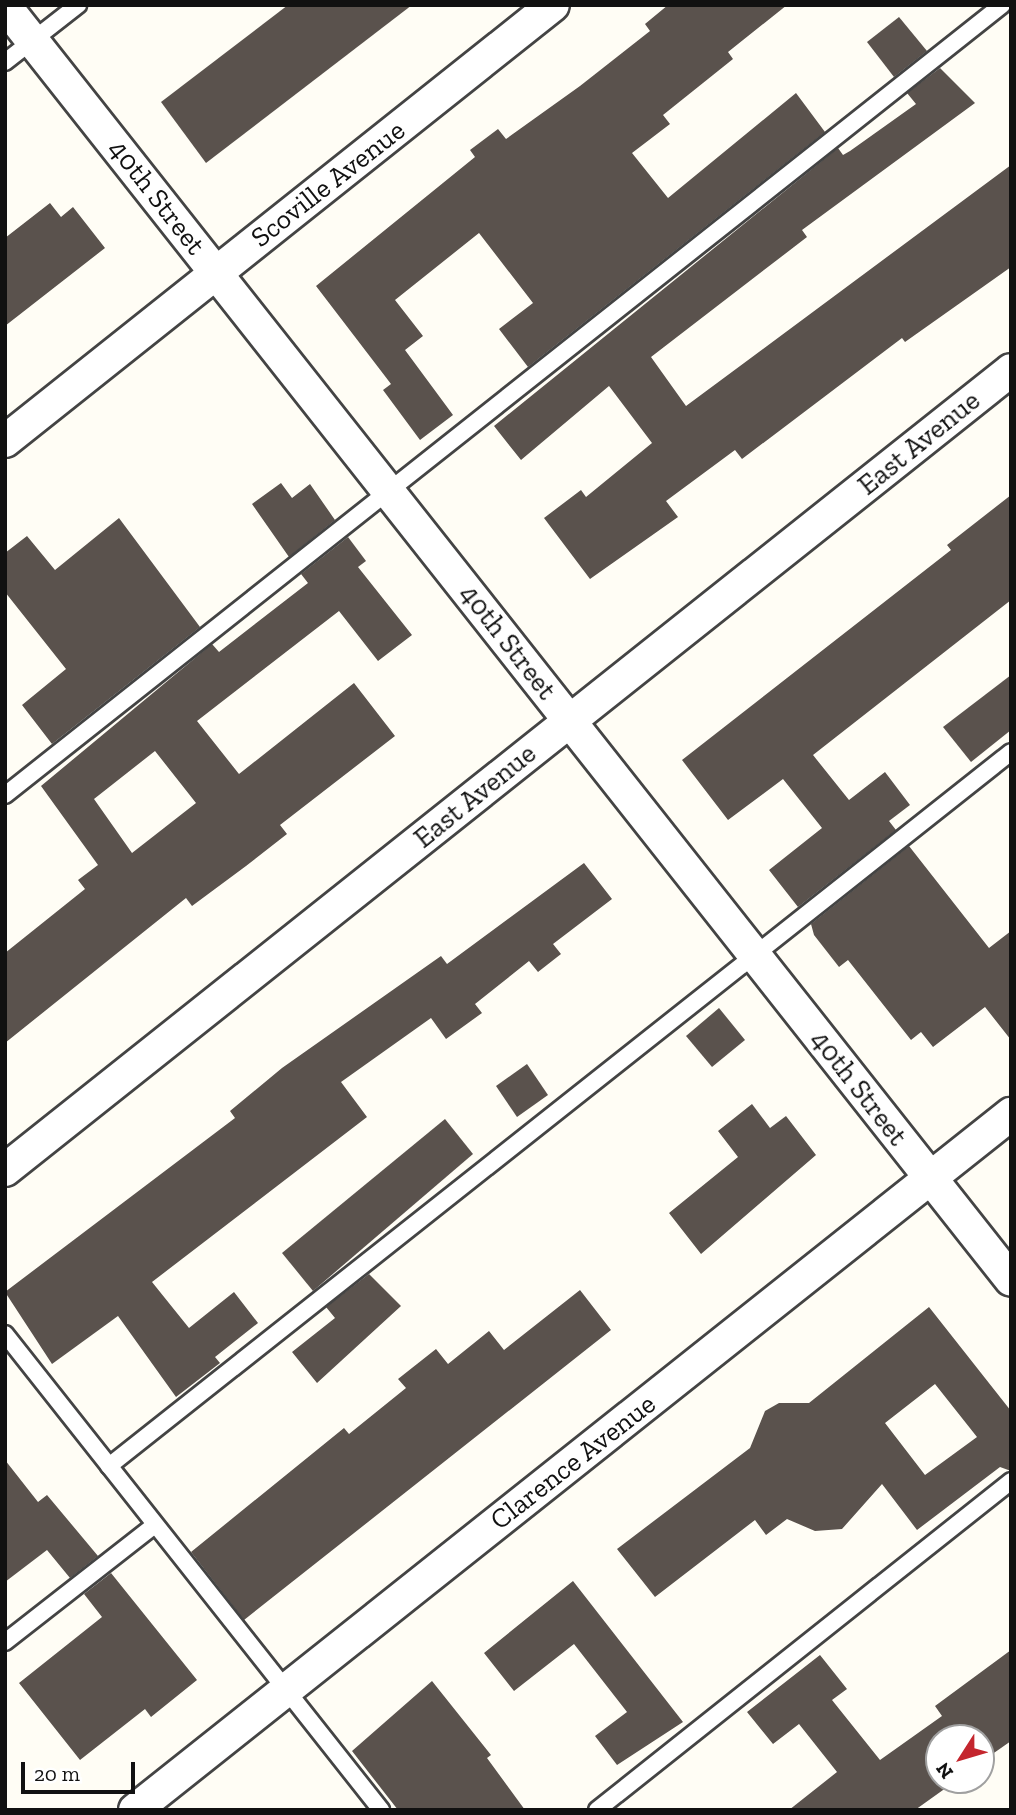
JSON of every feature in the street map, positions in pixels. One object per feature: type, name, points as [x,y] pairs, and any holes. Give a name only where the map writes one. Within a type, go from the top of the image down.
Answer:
[{"type":"street","name":"Scoville Avenue","points":[[5,441],[553,5]]},
{"type":"street","name":"40th Street","points":[[5,6],[1011,1280]]},
{"type":"street","name":"East Avenue","points":[[5,1170],[1011,370]]},
{"type":"street","name":"Clarence Avenue","points":[[135,1810],[1011,1114]]},
{"type":"lane","points":[[5,62],[78,5]]},
{"type":"lane","points":[[5,795],[390,493],[1002,5]]},
{"type":"lane","points":[[109,1466],[1011,752]]},
{"type":"lane","points":[[5,1334],[381,1810]]},
{"type":"lane","points":[[597,1810],[1011,1481]]},
{"type":"lane","points":[[5,1642],[155,1525]]},
{"type":"building","points":[[288,5],[412,5],[206,163],[161,102]]},
{"type":"building","points":[[668,5],[787,5],[728,52],[733,59],[663,115],[670,124],[632,153],[668,198],[796,93],[825,132],[528,367],[499,329],[533,303],[479,233],[395,300],[423,336],[405,350],[453,415],[420,440],[383,390],[391,384],[316,286],[475,157],[470,150],[498,129],[506,139],[580,86],[650,31],[645,24]]},
{"type":"building","points":[[899,17],[927,51],[894,77],[867,42]]},
{"type":"building","points":[[940,68],[975,103],[802,230],[807,237],[651,357],[686,406],[1011,165],[1011,267],[905,342],[902,338],[742,459],[735,450],[666,501],[678,517],[590,579],[544,518],[581,490],[586,497],[652,443],[609,386],[521,460],[494,426],[838,148],[843,155],[916,104],[907,93]]},
{"type":"building","points":[[50,203],[61,217],[73,207],[105,248],[5,326],[5,238]]},
{"type":"building","points":[[281,483],[292,498],[310,484],[335,520],[289,557],[252,504]]},
{"type":"building","points":[[1011,495],[1011,600],[813,755],[849,800],[885,772],[910,805],[889,821],[896,830],[798,907],[769,870],[822,828],[783,779],[728,820],[682,760],[951,550],[947,545]]},
{"type":"building","points":[[119,518],[200,627],[52,744],[22,705],[66,669],[5,592],[5,553],[27,536],[55,570]]},
{"type":"building","points":[[348,537],[366,561],[358,567],[412,635],[378,661],[339,611],[197,721],[239,774],[354,683],[395,736],[280,825],[287,834],[192,906],[186,898],[5,1043],[5,953],[85,889],[78,880],[98,865],[41,786],[212,644],[219,652],[308,583],[301,574]],"holes":[[[155,751],[196,803],[132,853],[94,799]]]},
{"type":"building","points":[[1011,675],[1011,730],[971,762],[943,727]]},
{"type":"building","points":[[909,846],[989,948],[1011,931],[1011,1040],[985,1007],[933,1047],[921,1032],[911,1040],[848,960],[839,967],[814,935],[811,924]]},
{"type":"building","points":[[584,863],[612,899],[553,944],[561,954],[538,972],[529,961],[475,1004],[482,1013],[446,1039],[431,1018],[341,1082],[367,1117],[152,1282],[189,1328],[234,1292],[258,1323],[215,1357],[220,1363],[176,1397],[118,1316],[52,1364],[5,1292],[235,1118],[230,1111],[282,1068],[441,956],[447,964]]},
{"type":"building","points":[[719,1008],[745,1040],[712,1067],[686,1036]]},
{"type":"building","points":[[527,1064],[548,1095],[517,1117],[496,1086]]},
{"type":"building","points":[[752,1104],[770,1128],[786,1116],[816,1155],[701,1254],[669,1213],[738,1157],[718,1131]]},
{"type":"building","points":[[445,1119],[473,1154],[313,1291],[282,1253]]},
{"type":"building","points":[[369,1274],[401,1306],[317,1383],[292,1352],[335,1318],[326,1307]]},
{"type":"building","points":[[580,1290],[611,1330],[244,1620],[191,1552],[344,1428],[349,1434],[406,1388],[398,1379],[436,1349],[448,1364],[489,1331],[504,1350]]},
{"type":"building","points":[[929,1307],[1011,1411],[1011,1471],[1000,1467],[917,1530],[882,1484],[842,1529],[815,1531],[787,1519],[766,1535],[755,1520],[655,1597],[617,1549],[750,1448],[765,1411],[779,1403],[809,1403]],"holes":[[[935,1384],[977,1437],[925,1475],[885,1423]]]},
{"type":"building","points":[[5,1460],[38,1502],[47,1495],[98,1556],[70,1578],[47,1550],[5,1582]]},
{"type":"building","points":[[111,1573],[197,1680],[151,1717],[145,1709],[80,1760],[19,1683],[102,1617],[84,1594]]},
{"type":"building","points":[[573,1581],[683,1722],[617,1765],[595,1736],[627,1712],[574,1644],[514,1691],[484,1653]]},
{"type":"building","points":[[1011,1650],[1011,1741],[995,1752],[995,1724],[931,1724],[942,1716],[935,1706]]},
{"type":"building","points":[[820,1655],[847,1689],[832,1700],[880,1760],[925,1728],[925,1794],[937,1794],[915,1810],[789,1810],[837,1772],[799,1724],[773,1744],[747,1712]]},
{"type":"building","points":[[432,1681],[491,1755],[487,1758],[525,1810],[398,1810],[352,1751]]}]
